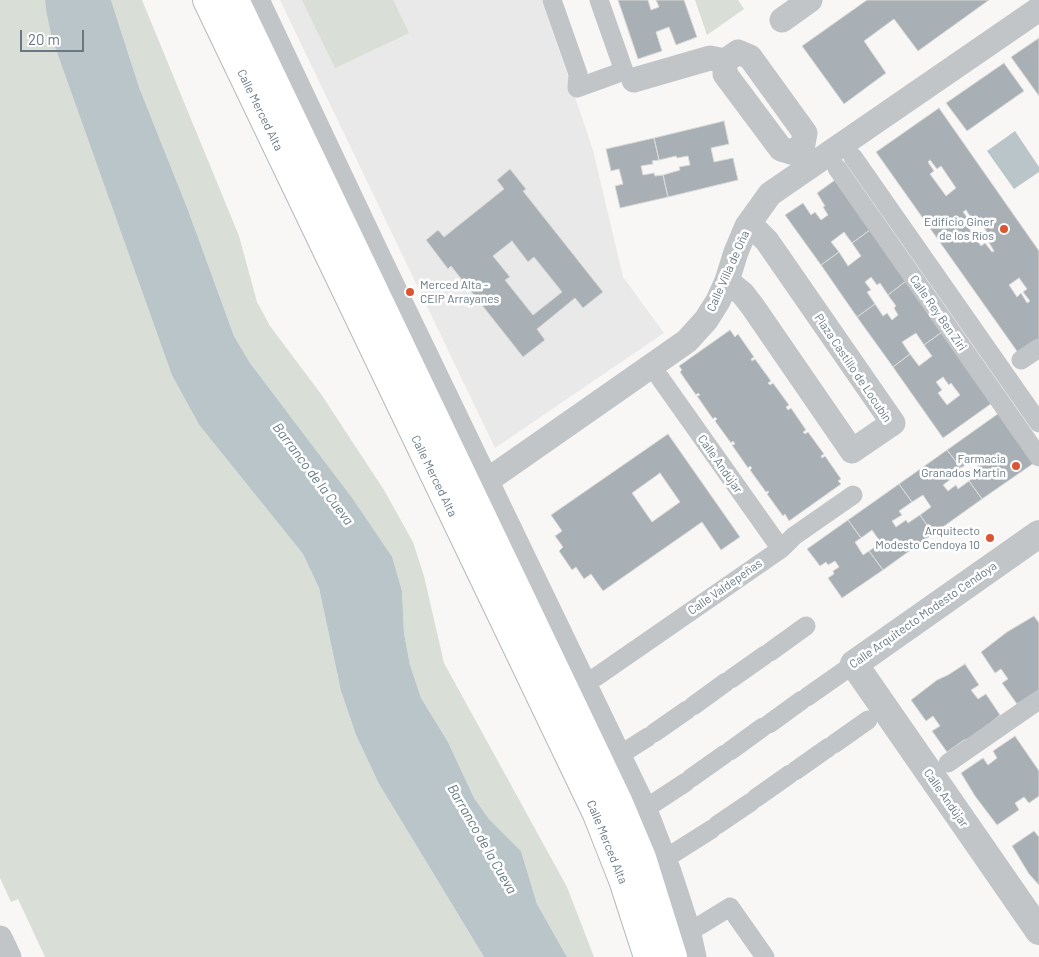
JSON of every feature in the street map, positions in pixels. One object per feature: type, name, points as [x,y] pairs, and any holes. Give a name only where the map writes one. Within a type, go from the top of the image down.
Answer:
[{"type":"main road","name":"Calle Merced Alta","points":[[207,0],[597,814],[623,880],[648,957]]},
{"type":"main road","name":"Calle Merced Alta","points":[[235,0],[618,801],[642,858],[673,957]]},
{"type":"street","points":[[257,0],[379,258],[646,810],[688,930],[694,957]]},
{"type":"street","points":[[552,0],[578,74],[577,88],[624,71],[599,0]]},
{"type":"street","points":[[782,20],[810,0]]},
{"type":"street","name":"Calle Villa de Oña","points":[[488,480],[686,342],[706,320],[718,301],[748,226],[770,194],[804,158],[1039,9]]},
{"type":"street","points":[[634,80],[710,58],[725,61],[738,52],[750,57],[805,133],[803,144],[804,158]]},
{"type":"street","name":"Calle Rey Ben Ziri","points":[[853,157],[1039,423]]},
{"type":"street","name":"Calle Rey Ben Ziri","points":[[837,168],[1039,457]]},
{"type":"street","name":"Plaza Castillo de Locubín","points":[[727,281],[743,294],[753,307],[852,451],[893,423],[766,241],[756,230],[748,226]]},
{"type":"street","points":[[1021,360],[1039,348]]},
{"type":"street","name":"Calle Andújar","points":[[660,378],[780,549]]},
{"type":"street","name":"Calle Valdepeñas","points":[[596,677],[780,549],[794,536],[853,494]]},
{"type":"street","name":"Calle Arquitecto Modesto Cendoya","points":[[654,803],[1039,534]]},
{"type":"street","points":[[629,749],[806,626]]},
{"type":"street","name":"Calle Andújar","points":[[854,664],[1039,931]]},
{"type":"street","points":[[948,763],[1039,700]]},
{"type":"street","points":[[674,853],[715,827],[868,720]]},
{"type":"street","points":[[699,926],[730,907],[765,957]]},
{"type":"street","points":[[0,938],[9,957]]},
{"type":"shaded area","points":[[0,0],[45,0],[46,10],[200,426],[303,554],[319,588],[341,691],[356,735],[379,784],[484,957],[45,957],[18,899],[11,902],[0,878]]},
{"type":"shaded area","points":[[111,0],[142,0],[239,236],[257,302],[270,326],[321,394],[384,490],[413,542],[424,576],[444,663],[567,887],[594,957],[567,957],[537,904],[521,851],[489,819],[474,798],[448,742],[421,698],[410,665],[404,633],[402,591],[391,557],[353,499],[250,363],[234,336],[188,210],[139,87]]},
{"type":"shaded area","points":[[280,0],[542,0],[593,150],[623,277],[664,333],[495,448]]},
{"type":"shaded area","points":[[302,0],[393,0],[409,33],[335,68]]},
{"type":"shaded area","points":[[695,0],[738,0],[744,9],[707,35]]},
{"type":"water","name":"Barranco de la Cueva","points":[[45,0],[111,0],[139,87],[188,210],[234,336],[250,363],[353,499],[392,557],[402,591],[404,633],[410,665],[421,698],[448,742],[474,798],[489,819],[521,851],[537,904],[567,957],[484,957],[379,784],[356,735],[341,691],[319,588],[303,554],[200,426],[172,375],[52,38]]},
{"type":"water","points":[[1015,131],[1039,167],[1039,172],[1014,189],[987,151]]},
{"type":"building","points":[[618,0],[648,0],[651,10],[659,7],[656,0],[684,0],[697,37],[676,45],[669,27],[656,32],[662,51],[638,59]]},
{"type":"building","points":[[867,0],[989,0],[918,51],[894,19],[864,41],[886,73],[844,104],[802,46]]},
{"type":"building","points":[[1039,38],[1039,96],[1011,57]]},
{"type":"building","points":[[1004,63],[1024,91],[967,131],[946,103]]},
{"type":"building","name":"Edificio Giner de los Ríos","points":[[939,108],[1039,251],[1039,340],[1019,354],[876,152]],"holes":[[[930,160],[937,169],[941,166],[956,188],[946,196],[930,174],[934,171],[928,162]],[[966,210],[972,219],[976,217],[992,239],[988,241],[994,251],[992,252],[985,243],[981,246],[966,224],[970,221],[963,212]],[[1019,278],[1027,289],[1023,292],[1030,301],[1027,303],[1021,293],[1017,297],[1009,285]]]},
{"type":"building","points":[[724,121],[729,144],[711,148],[714,162],[733,158],[738,180],[668,197],[663,175],[680,170],[679,167],[690,165],[688,156],[677,158],[676,156],[659,160],[654,138]]},
{"type":"building","points":[[654,138],[659,160],[652,161],[653,164],[641,166],[643,175],[654,173],[655,176],[663,175],[668,197],[620,208],[615,186],[623,184],[619,169],[611,171],[606,149]]},
{"type":"building","points":[[510,169],[526,189],[523,191],[603,292],[583,308],[575,298],[537,329],[545,340],[523,357],[451,266],[448,269],[426,240],[438,230],[444,237],[504,189],[497,180]],"holes":[[[512,241],[528,262],[534,257],[562,292],[533,315],[505,280],[510,277],[493,256]]]},
{"type":"building","points":[[835,180],[870,230],[852,243],[844,232],[831,242],[839,252],[821,265],[785,215],[803,203],[811,215],[815,212],[821,220],[828,215],[817,193]]},
{"type":"building","points":[[870,230],[906,281],[888,295],[880,283],[877,285],[871,277],[865,282],[871,290],[867,292],[875,304],[857,317],[821,265],[839,252],[848,266],[861,256],[852,243]]},
{"type":"building","points":[[906,281],[942,332],[924,345],[916,333],[902,342],[910,354],[893,367],[857,317],[875,304],[883,316],[887,313],[892,320],[898,315],[894,308],[896,306],[888,295]]},
{"type":"building","points":[[730,330],[735,337],[738,334],[754,357],[751,359],[752,361],[755,359],[771,381],[768,383],[770,385],[773,383],[789,405],[786,407],[788,410],[791,408],[806,430],[803,432],[805,434],[808,432],[824,454],[821,456],[822,458],[825,456],[841,479],[838,481],[841,484],[789,521],[767,494],[769,492],[766,492],[750,470],[752,468],[750,466],[748,468],[732,445],[735,444],[733,441],[731,443],[715,421],[717,419],[715,417],[713,419],[697,396],[700,395],[698,393],[696,395],[680,372],[682,370],[679,366]]},
{"type":"building","points":[[942,332],[992,403],[943,438],[893,367],[910,354],[919,366],[932,356],[924,345]],"holes":[[[943,377],[949,385],[951,383],[960,395],[947,405],[938,393],[942,390],[936,382]]]},
{"type":"building","points":[[999,413],[1034,463],[982,499],[969,481],[982,472],[973,459],[961,468],[947,450]]},
{"type":"building","points":[[668,434],[740,537],[721,550],[702,522],[603,591],[591,574],[584,579],[576,567],[572,570],[559,551],[563,547],[555,536],[562,531],[551,515]],"holes":[[[660,473],[680,502],[652,522],[632,493]]]},
{"type":"building","points":[[947,450],[961,468],[949,476],[951,479],[943,485],[948,491],[956,485],[958,489],[969,481],[982,499],[933,534],[920,515],[931,507],[923,495],[912,502],[899,484]]},
{"type":"building","points":[[899,484],[912,502],[899,511],[902,515],[892,521],[896,527],[906,520],[908,523],[920,515],[933,534],[883,570],[869,551],[881,543],[872,530],[861,538],[848,520]]},
{"type":"building","points":[[848,520],[861,538],[855,542],[863,555],[869,551],[883,570],[842,598],[828,578],[839,567],[835,561],[828,565],[826,562],[820,566],[807,549]]},
{"type":"building","points":[[1034,616],[1039,623],[1039,690],[1017,704],[1002,683],[1008,679],[1001,669],[995,673],[981,652],[1007,632]]},
{"type":"building","points":[[965,664],[979,685],[971,690],[978,699],[986,694],[1000,715],[973,737],[964,740],[947,752],[932,731],[940,726],[933,716],[926,721],[911,700],[937,680]]},
{"type":"building","points":[[1015,736],[1039,771],[1039,796],[1029,803],[1024,797],[1015,803],[1019,810],[997,825],[975,796],[961,773],[983,758],[988,765],[997,758],[993,751]]},
{"type":"building","points":[[1034,831],[1039,837],[1039,885],[1029,874],[1012,846]]},
{"type":"place","name":"Edificio Giner de los Ríos","points":[[1004,229]]},
{"type":"place","name":"Merced Alta - CEIP Arrayanes","points":[[410,292]]},
{"type":"place","name":"Farmacia Granados Martin","points":[[1016,466]]},
{"type":"place","name":"Arquitecto Modesto Cendoya 10","points":[[990,538]]}]
